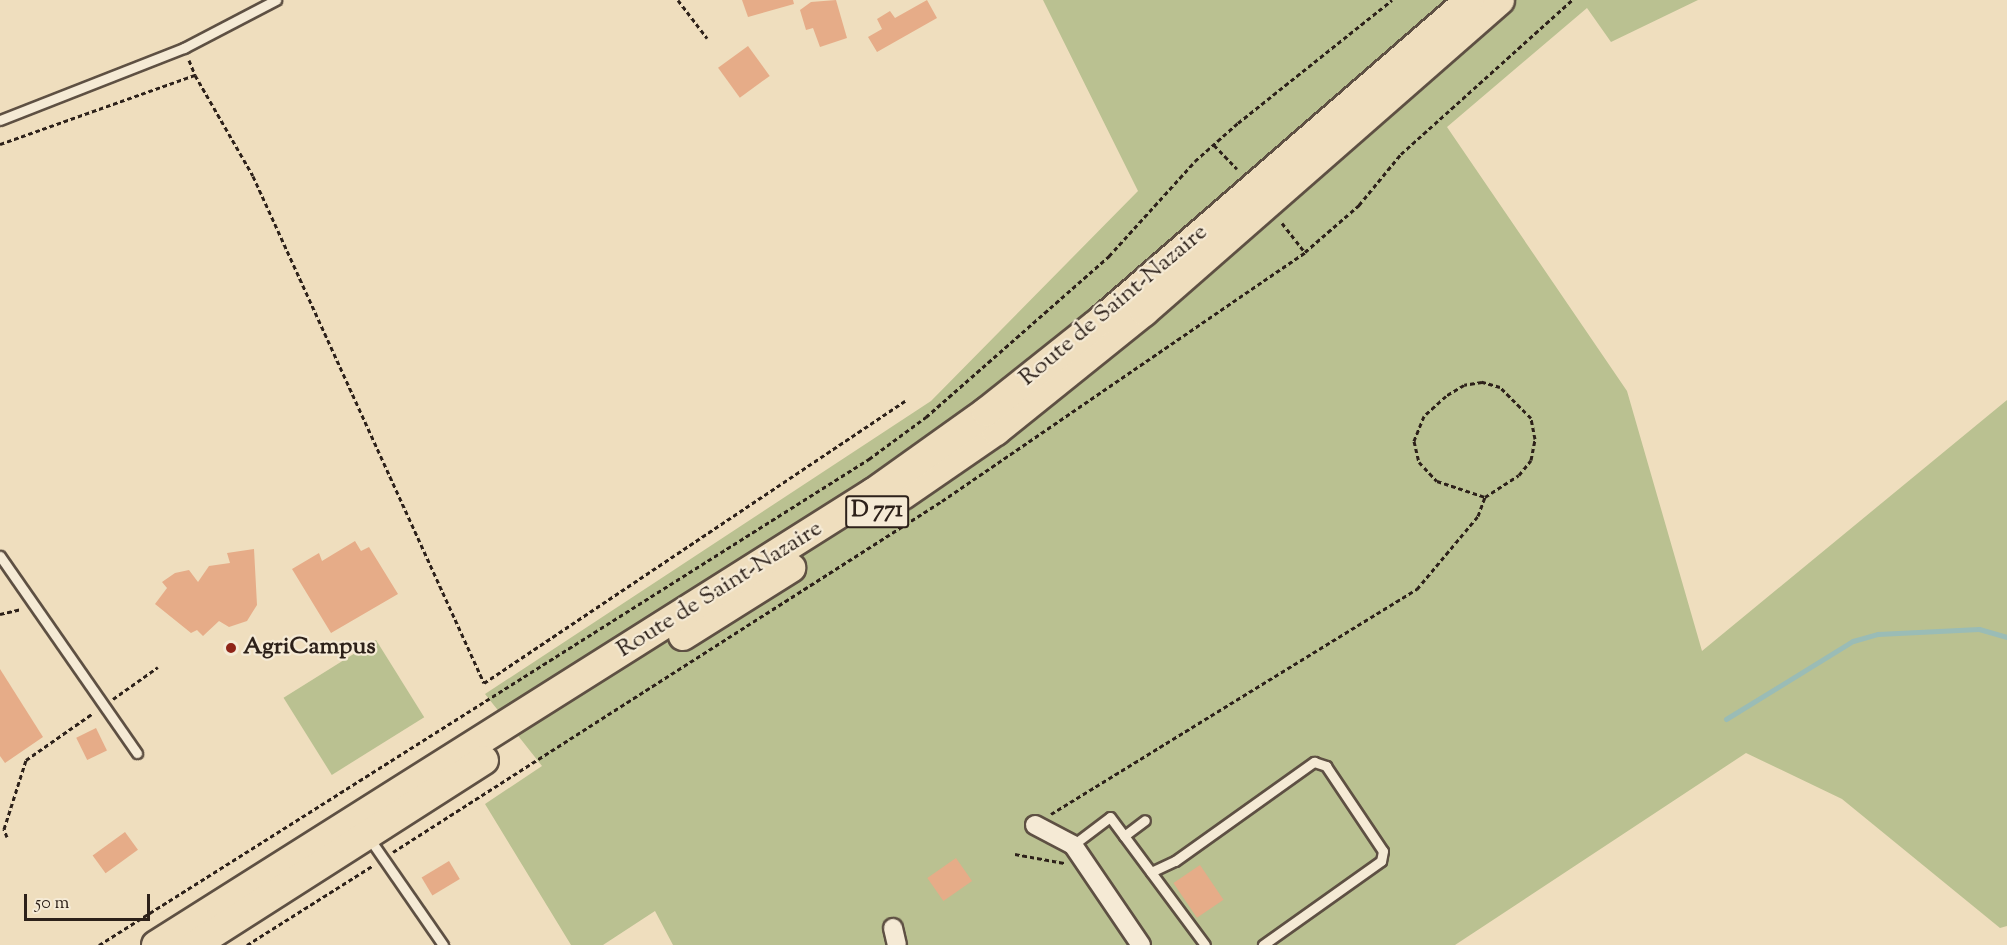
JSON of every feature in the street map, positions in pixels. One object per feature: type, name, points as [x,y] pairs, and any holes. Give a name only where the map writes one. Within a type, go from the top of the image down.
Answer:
[{"type":"main road","name":"Route de Saint-Nazaire","points":[[156,945],[893,479],[1098,323],[1469,0]]},
{"type":"main road","name":"Route de Saint-Nazaire","points":[[195,945],[745,598],[996,431],[1144,312],[1500,0]]},
{"type":"street","points":[[1035,825],[1073,844],[1141,945]]},
{"type":"lane","points":[[0,120],[184,48],[276,0]]},
{"type":"lane","points":[[0,556],[137,753]]},
{"type":"lane","points":[[1151,872],[1175,861],[1314,762],[1326,766],[1383,851],[1381,861],[1263,945]]},
{"type":"lane","points":[[1073,844],[1110,817],[1205,945]]},
{"type":"lane","points":[[1124,836],[1145,820]]},
{"type":"lane","points":[[368,836],[443,945]]},
{"type":"path","points":[[678,0],[707,38]]},
{"type":"path","points":[[99,945],[869,459],[926,417],[1109,256],[1214,145],[1392,0]]},
{"type":"path","points":[[0,144],[195,75],[253,176],[484,682],[905,401]]},
{"type":"path","points":[[1214,145],[1237,169]]},
{"type":"path","points":[[1282,223],[1305,252]]},
{"type":"path","points":[[1035,825],[1418,590],[1478,516],[1485,497],[1519,475],[1532,460],[1535,439],[1530,418],[1517,400],[1500,387],[1482,382],[1464,385],[1446,396],[1425,416],[1414,441],[1419,462],[1437,481],[1485,497]]},
{"type":"path","points":[[0,614],[15,609],[39,613]]},
{"type":"path","points":[[7,837],[4,829],[26,760],[158,667]]},
{"type":"path","points":[[1015,854],[1069,864]]},
{"type":"green space","points":[[1043,0],[1698,0],[1611,42],[1587,8],[1447,127],[1627,391],[1702,651],[2007,400],[2007,926],[2000,928],[1842,799],[1746,753],[1455,945],[673,945],[655,911],[603,945],[571,945],[485,804],[542,766],[485,694],[931,401],[1138,191]]},
{"type":"green space","points":[[376,640],[424,717],[332,775],[284,698]]},
{"type":"building","points":[[742,0],[793,0],[794,4],[748,17]]},
{"type":"building","points":[[836,0],[847,38],[820,47],[813,28],[806,30],[800,10],[811,2]]},
{"type":"building","points":[[927,0],[937,18],[877,52],[868,37],[882,29],[877,19],[890,11],[895,18]]},
{"type":"building","points":[[748,46],[770,76],[740,98],[718,68]]},
{"type":"building","points":[[355,541],[361,551],[369,547],[398,594],[331,633],[292,569],[319,553],[322,561]]},
{"type":"building","points":[[254,549],[257,605],[247,621],[229,627],[219,621],[203,636],[197,630],[191,633],[155,604],[167,588],[162,582],[175,573],[189,570],[198,582],[209,566],[230,563],[227,553]]},
{"type":"building","points":[[0,669],[43,737],[5,763],[0,756]]},
{"type":"building","points":[[96,728],[107,750],[87,760],[76,738]]},
{"type":"building","points":[[125,832],[138,850],[106,873],[93,856]]},
{"type":"building","points":[[956,858],[972,881],[943,901],[927,878]]},
{"type":"building","points":[[449,861],[460,879],[432,895],[422,877]]},
{"type":"building","points":[[1200,865],[1223,900],[1197,918],[1173,883]]},
{"type":"waterway","points":[[1726,719],[1853,641],[1878,634],[1979,629],[2007,637]]},
{"type":"place","name":"AgriCampus","points":[[231,648]]}]
